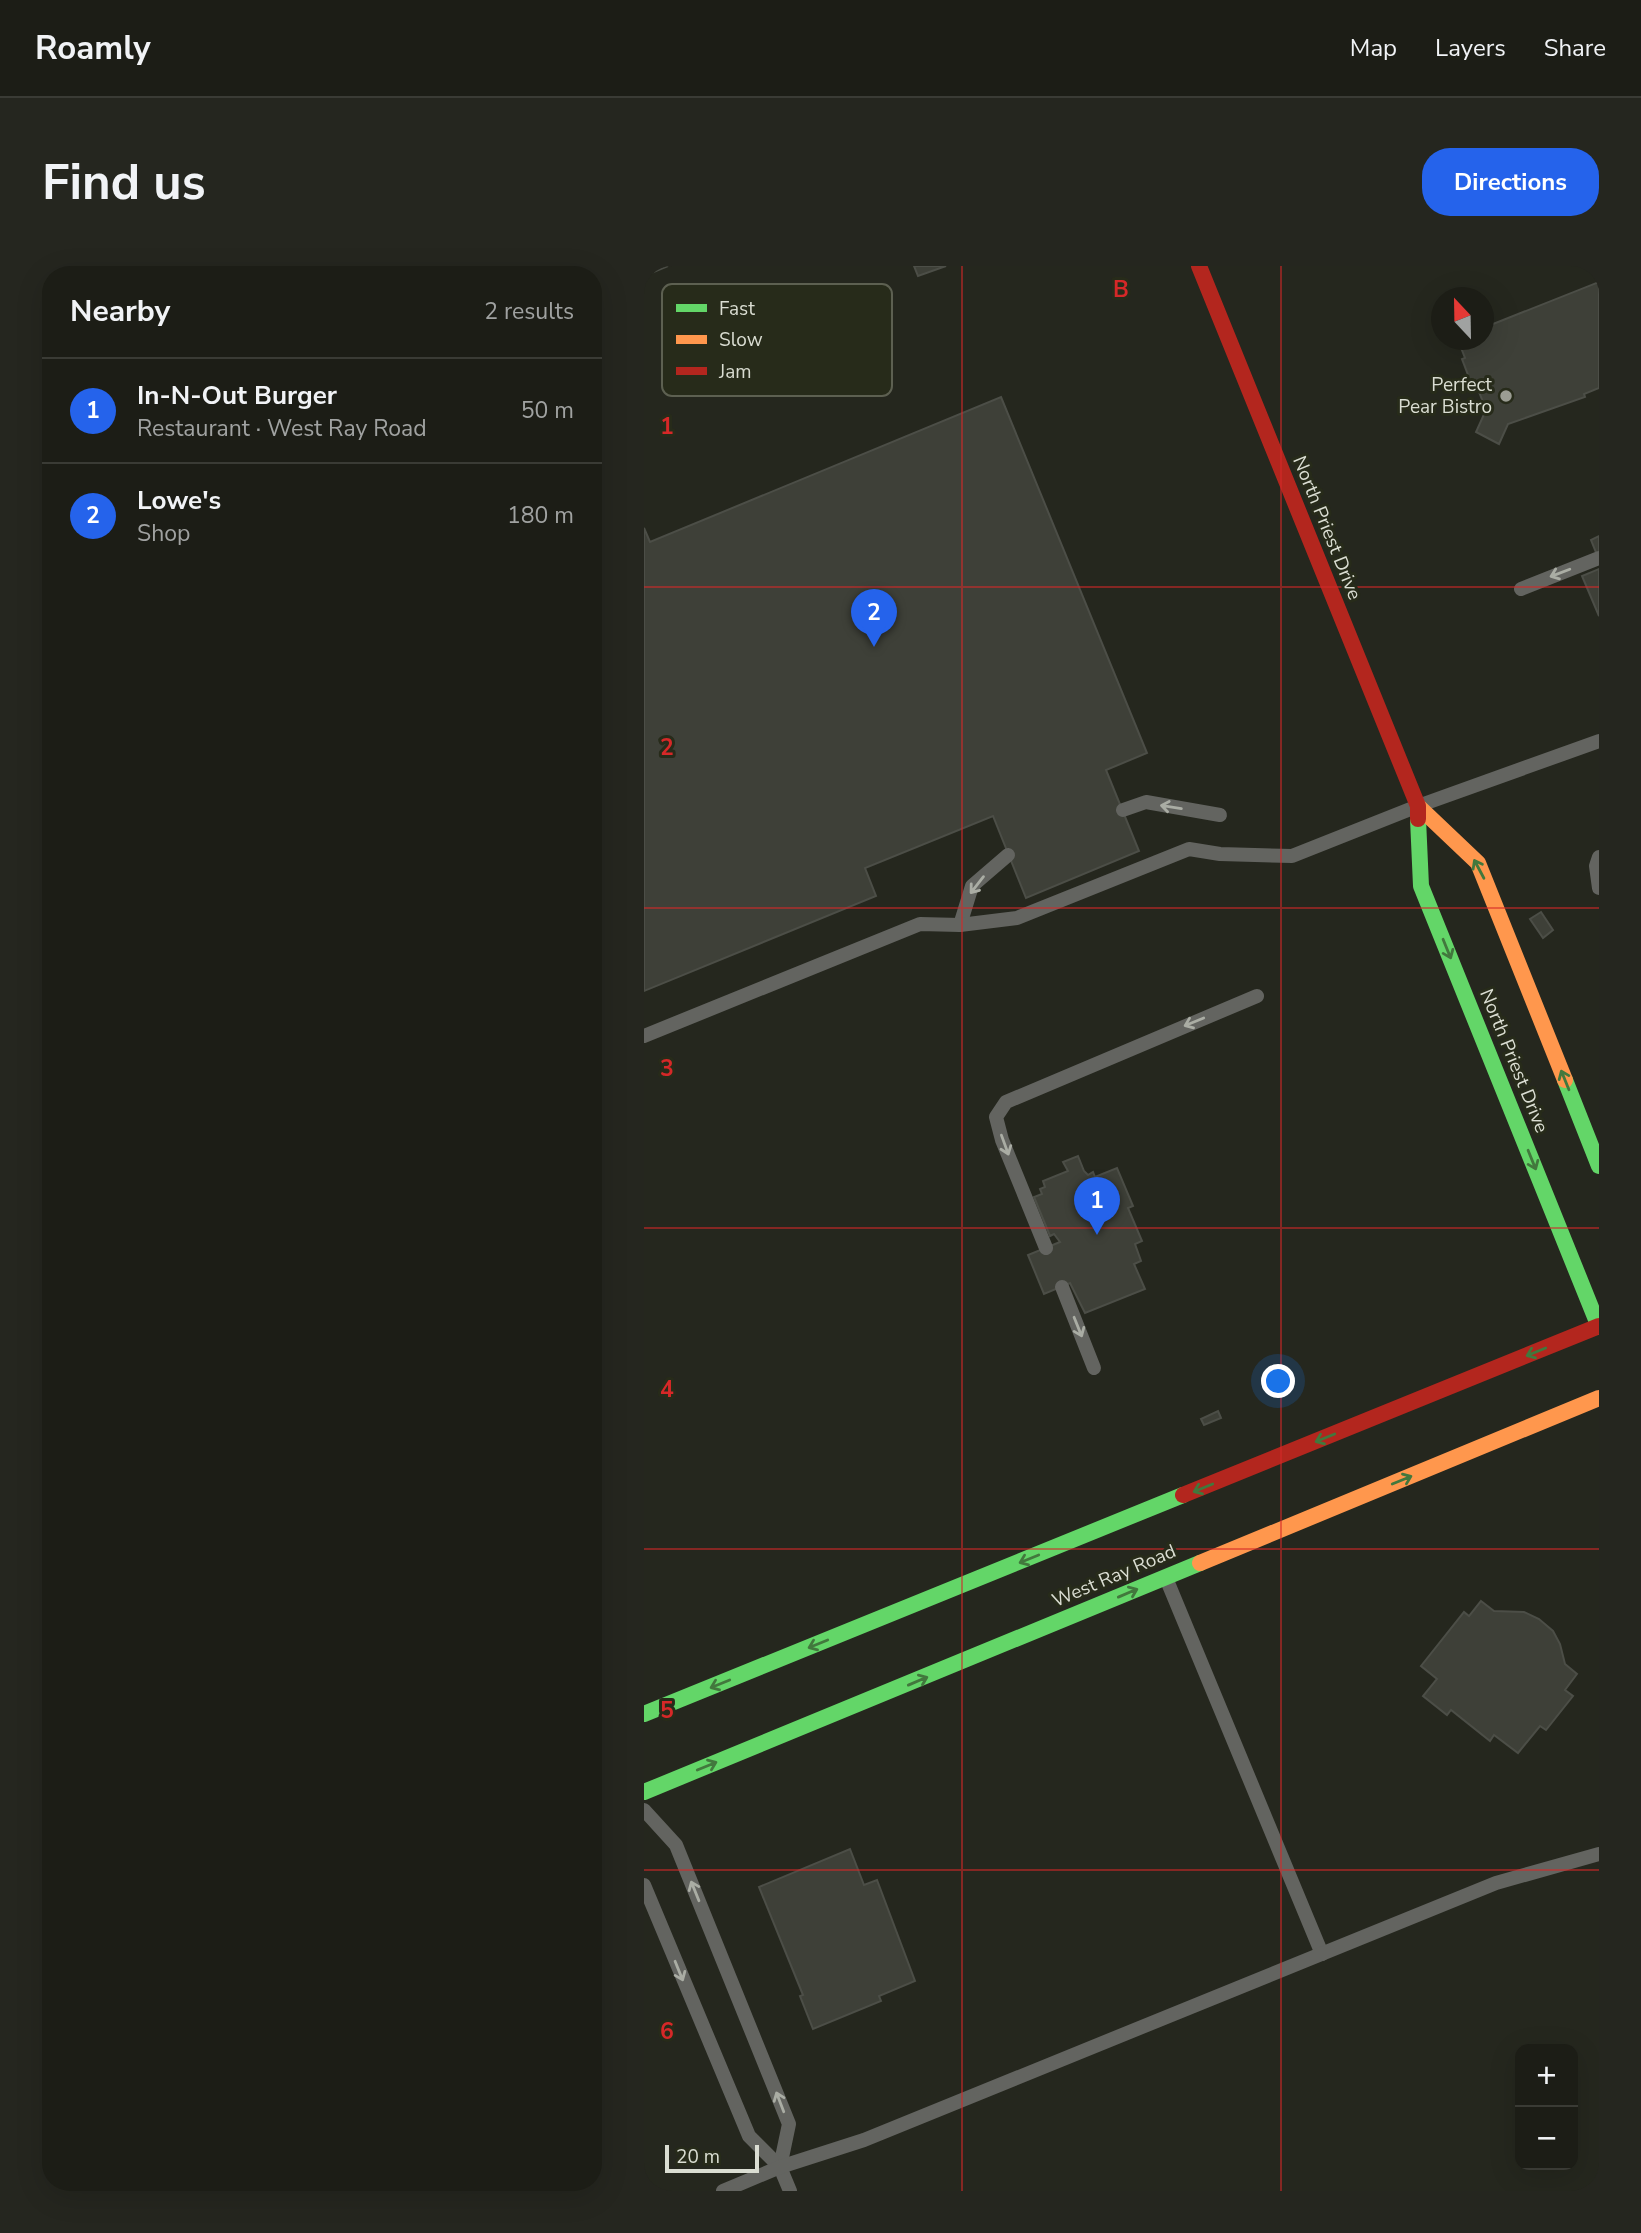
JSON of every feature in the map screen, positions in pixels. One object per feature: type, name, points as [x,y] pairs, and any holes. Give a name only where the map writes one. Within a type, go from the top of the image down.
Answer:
[{"type":"main road","name":"North Priest Drive","points":[[1199,266],[1418,806],[1421,886],[1599,1326]]},
{"type":"main road","name":"North Priest Drive","points":[[1418,806],[1478,863],[1599,1166]]},
{"type":"main road","points":[[644,1714],[1599,1326]]},
{"type":"main road","name":"West Ray Road","points":[[644,1792],[1599,1398]]},
{"type":"lane","points":[[1521,589],[1599,558]]},
{"type":"lane","points":[[644,1036],[920,924],[960,925],[1017,918],[1189,849],[1220,854],[1292,856],[1418,806],[1599,741]]},
{"type":"lane","points":[[1123,810],[1146,802],[1220,815]]},
{"type":"lane","points":[[960,925],[972,886],[1008,855]]},
{"type":"lane","points":[[1599,857],[1596,866],[1599,888]]},
{"type":"lane","points":[[1046,1248],[1002,1140],[996,1117],[1006,1102],[1257,996]]},
{"type":"lane","points":[[1062,1287],[1094,1368]]},
{"type":"lane","points":[[1165,1577],[1322,1954]]},
{"type":"lane","points":[[644,1810],[676,1844],[785,2113],[789,2124],[780,2167]]},
{"type":"lane","points":[[723,2191],[780,2167],[864,2140],[1496,1883],[1599,1854]]},
{"type":"lane","points":[[644,1885],[750,2136],[780,2167],[790,2191]]},
{"type":"building","points":[[644,266],[668,266],[644,276]]},
{"type":"building","points":[[914,266],[946,266],[918,276]]},
{"type":"building","points":[[1599,282],[1599,388],[1584,394],[1585,397],[1508,424],[1499,444],[1476,432],[1486,410],[1474,379],[1470,380],[1462,359],[1465,358],[1462,350],[1494,350],[1494,324]]},
{"type":"building","points":[[1001,397],[1147,753],[1106,770],[1139,851],[1026,898],[993,816],[865,868],[876,896],[644,991],[644,528],[650,542]]},
{"type":"building","points":[[1599,536],[1599,560],[1591,540]]},
{"type":"building","points":[[1599,569],[1599,616],[1582,576]]},
{"type":"building","points":[[1541,912],[1553,930],[1543,938],[1530,919]]},
{"type":"building","points":[[1078,1156],[1088,1175],[1093,1172],[1095,1177],[1117,1168],[1133,1206],[1128,1208],[1142,1241],[1135,1244],[1141,1261],[1134,1264],[1145,1289],[1085,1313],[1070,1283],[1044,1294],[1028,1255],[1060,1242],[1054,1234],[1050,1236],[1034,1197],[1042,1194],[1040,1189],[1045,1187],[1043,1181],[1068,1171],[1063,1162]]},
{"type":"building","points":[[1218,1411],[1221,1418],[1204,1425],[1201,1419]]},
{"type":"building","points":[[1481,1601],[1494,1611],[1524,1612],[1539,1619],[1553,1631],[1560,1644],[1565,1664],[1577,1674],[1565,1690],[1573,1696],[1546,1730],[1540,1726],[1518,1753],[1494,1735],[1490,1741],[1451,1710],[1447,1715],[1423,1696],[1437,1679],[1421,1666],[1464,1612],[1469,1616]]},
{"type":"building","points":[[850,1849],[864,1885],[877,1880],[915,1981],[879,1996],[881,2001],[813,2029],[800,1996],[803,1995],[759,1887]]},
{"type":"traffic: fast","points":[[1418,819],[1421,886],[1599,1327]]},
{"type":"traffic: fast","points":[[1565,1080],[1599,1166]]},
{"type":"traffic: fast","points":[[644,1714],[1183,1495]]},
{"type":"traffic: fast","points":[[644,1792],[1200,1563]]},
{"type":"traffic: slow","points":[[1418,806],[1478,863],[1565,1080]]},
{"type":"traffic: slow","points":[[1200,1563],[1599,1398]]},
{"type":"traffic: jam","points":[[1199,266],[1418,806],[1418,819]]},
{"type":"traffic: jam","points":[[1183,1495],[1599,1326]]},
{"type":"place","name":"Perfect Pear Bistro","points":[[1506,396]]},
{"type":"place","name":"Lowe's","points":[[874,647]]},
{"type":"place","name":"In-N-Out Burger","points":[[1097,1235]]}]
